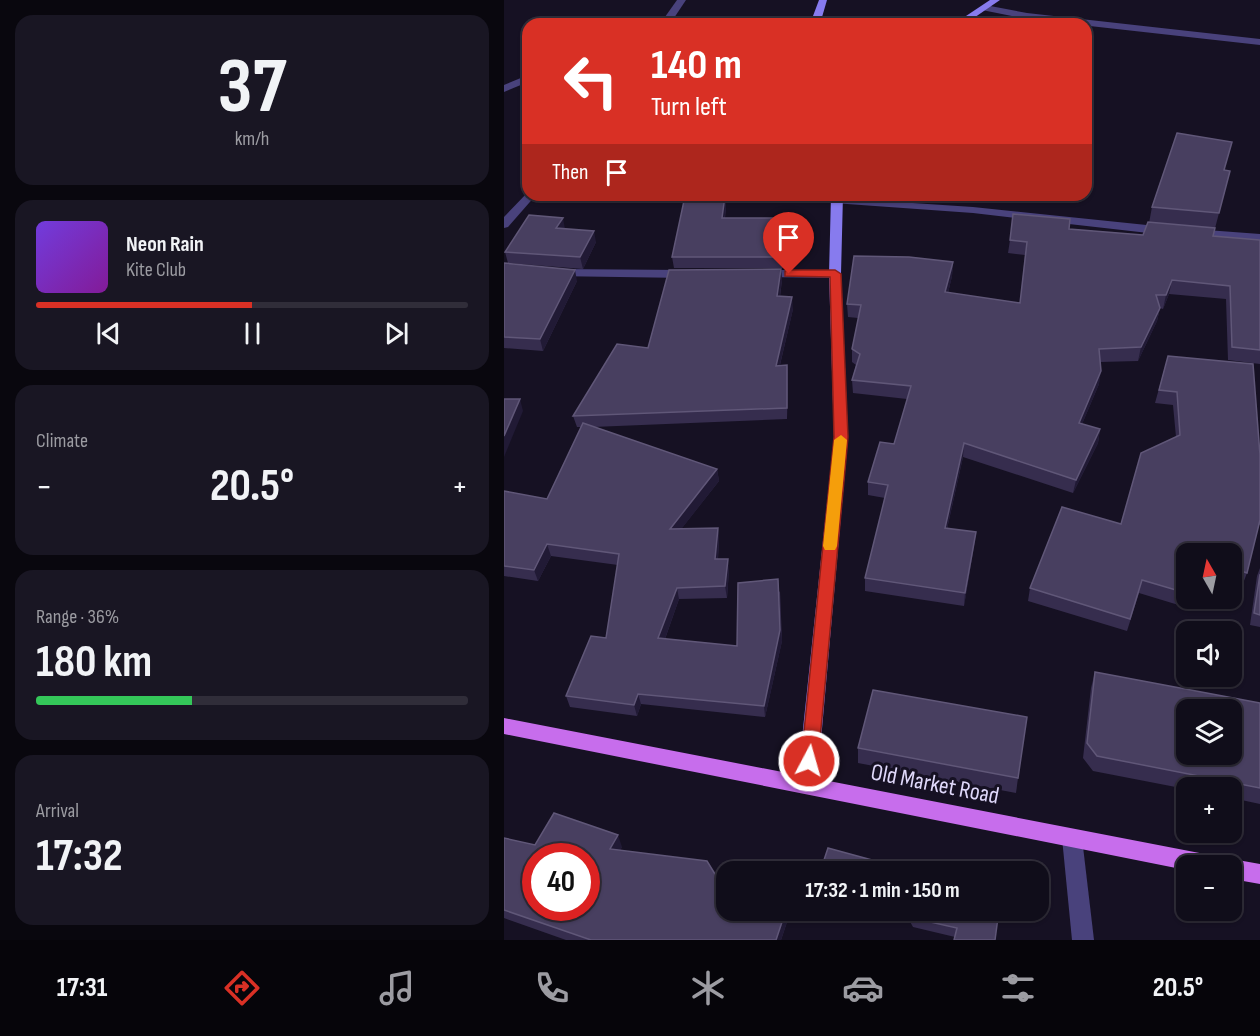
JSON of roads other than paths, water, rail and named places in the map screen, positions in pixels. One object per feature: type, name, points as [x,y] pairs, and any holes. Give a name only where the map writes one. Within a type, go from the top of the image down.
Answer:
[{"type":"main road","name":"Old Market Road","points":[[504,726],[1176,858]]},
{"type":"main road","points":[[1242,871],[1260,874]]},
{"type":"street","points":[[669,18],[682,0]]},
{"type":"street","points":[[817,18],[823,0]]},
{"type":"street","points":[[969,18],[996,0]]},
{"type":"street","points":[[985,8],[1046,18]]},
{"type":"street","points":[[1092,23],[1260,42]]},
{"type":"street","points":[[504,89],[522,81]]},
{"type":"street","points":[[504,224],[509,212],[523,201]]},
{"type":"street","points":[[807,784],[841,437],[835,274],[837,201]]},
{"type":"street","points":[[871,201],[1130,228],[1260,238]]},
{"type":"street","points":[[537,271],[582,275],[697,274]]},
{"type":"street","points":[[743,274],[835,274]]},
{"type":"street","points":[[1071,838],[1083,940]]}]
